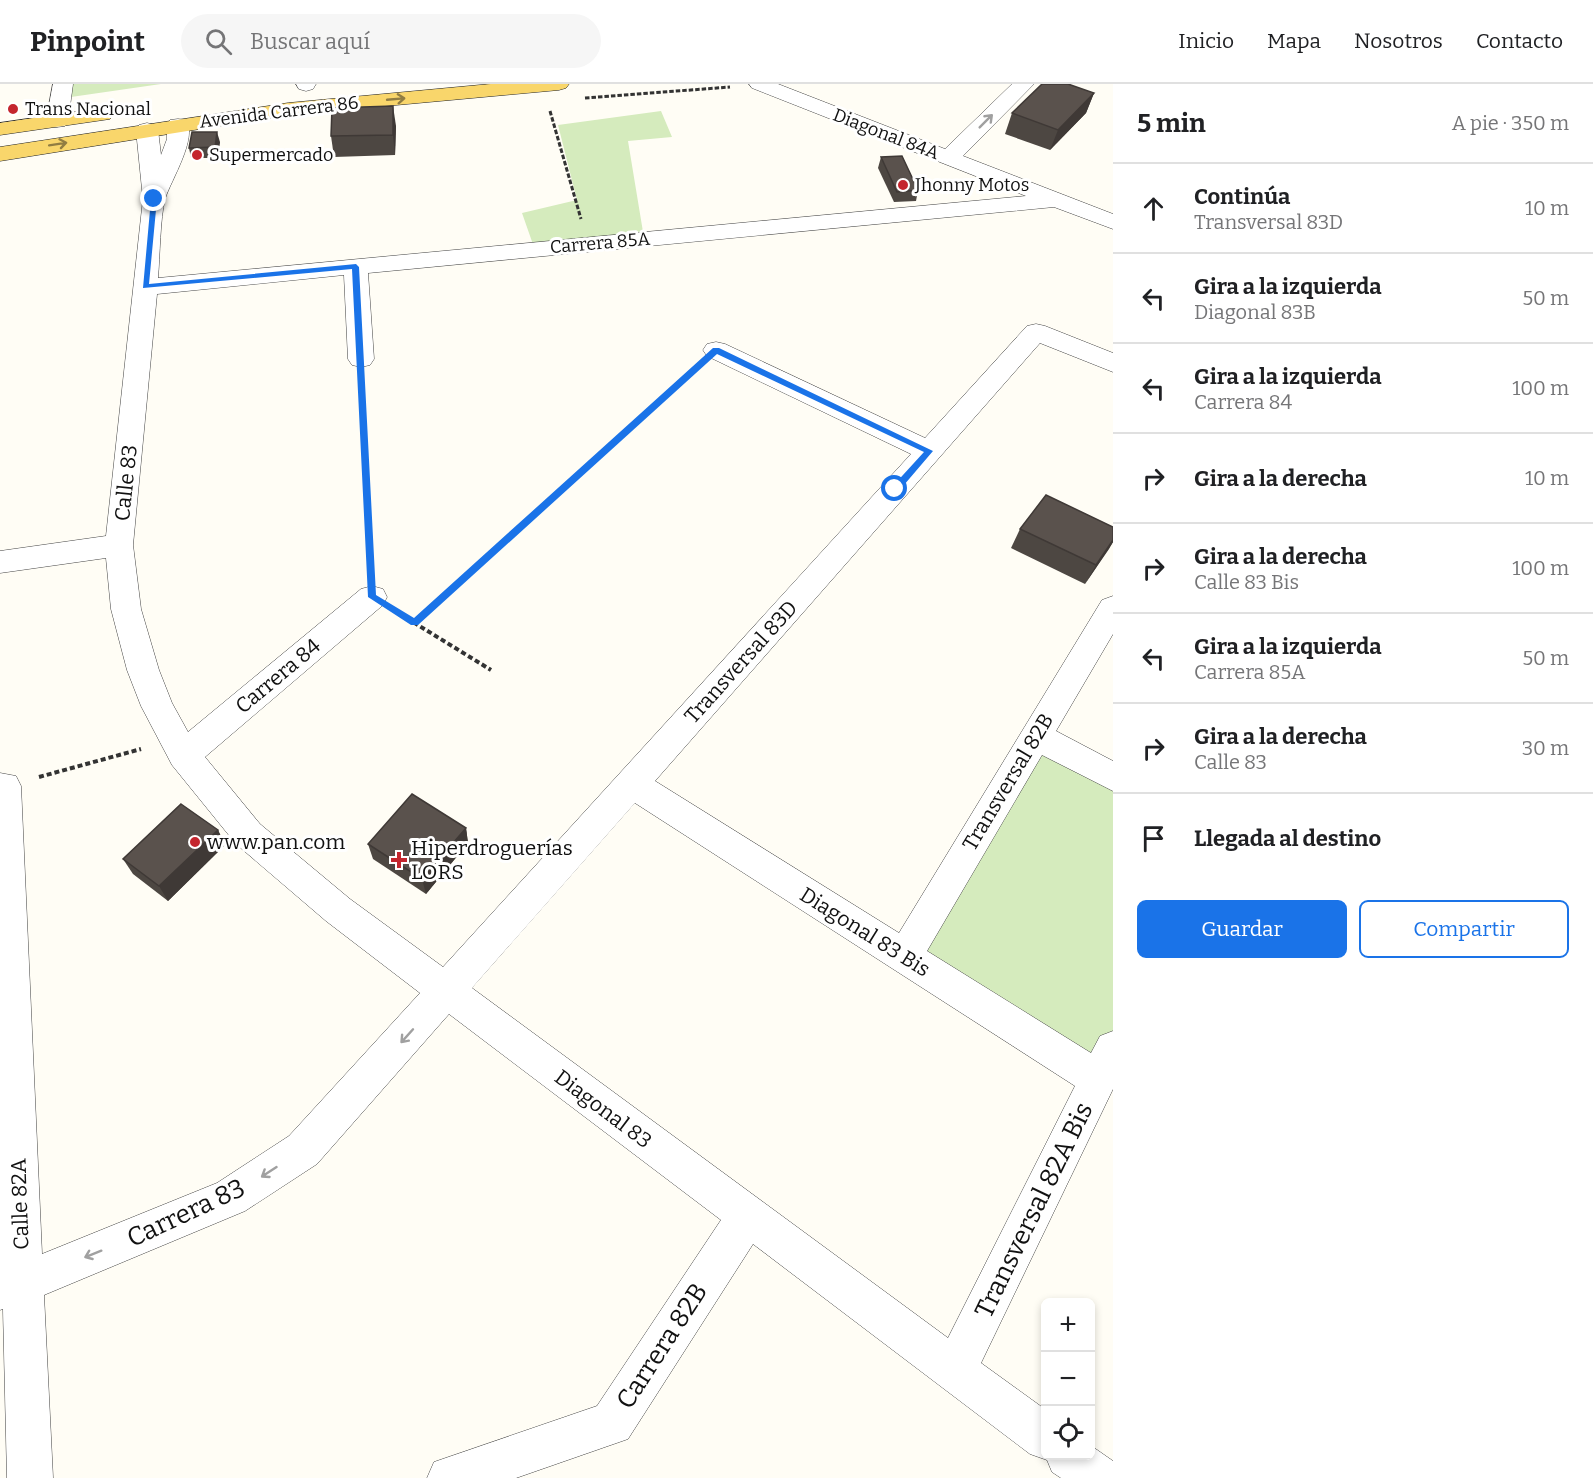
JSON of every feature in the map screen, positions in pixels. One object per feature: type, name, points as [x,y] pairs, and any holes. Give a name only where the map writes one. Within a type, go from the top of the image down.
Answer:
[{"type":"main road","name":"Avenida Carrera 86","points":[[0,154],[288,109],[553,93]]},
{"type":"main road","points":[[0,129],[128,111]]},
{"type":"street","points":[[57,121],[63,84]]},
{"type":"street","name":"Diagonal 84A","points":[[759,84],[1113,222]]},
{"type":"street","points":[[948,158],[1024,84]]},
{"type":"street","name":"Calle 83","points":[[154,199],[178,139],[178,125]]},
{"type":"street","name":"Calle 83","points":[[147,130],[154,199],[119,545],[126,609],[143,670],[157,706],[179,748]]},
{"type":"street","name":"Carrera 85A","points":[[145,287],[1054,200]]},
{"type":"street","points":[[356,267],[361,359]]},
{"type":"street","name":"Transversal 83D","points":[[446,992],[1036,332],[1113,363]]},
{"type":"street","points":[[716,350],[929,451]]},
{"type":"street","points":[[0,562],[119,545]]},
{"type":"street","name":"Carrera 84","points":[[179,748],[372,597]]},
{"type":"street","name":"Transversal 82B","points":[[904,957],[1113,608]]},
{"type":"street","points":[[1036,736],[1113,777]]},
{"type":"street","name":"Diagonal 83","points":[[179,748],[248,834],[338,910],[1041,1434]]},
{"type":"street","name":"Diagonal 83 Bis","points":[[632,784],[904,957],[1106,1064]]},
{"type":"street","name":"Calle 82A","points":[[2,786],[11,1286],[30,1478]]},
{"type":"street","name":"Carrera 83","points":[[11,1286],[231,1197],[303,1150],[446,992]]},
{"type":"street","name":"Transversal 82A Bis","points":[[954,1371],[1106,1064]]},
{"type":"street","name":"Carrera 82B","points":[[473,1474],[612,1423],[747,1216]]},
{"type":"street","points":[[1075,1460],[1099,1478]]},
{"type":"path","points":[[553,93],[588,244]]},
{"type":"path","points":[[415,623],[716,350]]},
{"type":"path","points":[[361,359],[372,597],[491,670]]},
{"type":"path","points":[[2,786],[179,748]]},
{"type":"green space","points":[[73,84],[161,84],[71,97]]},
{"type":"green space","points":[[661,111],[672,137],[628,141],[644,238],[536,253],[522,213],[577,200],[558,125]]},
{"type":"green space","points":[[1036,736],[1113,777],[1113,1049],[1098,1079],[904,957]]},
{"type":"building","points":[[1042,84],[1068,84],[1094,93],[1058,130],[1012,113]]},
{"type":"building","points":[[393,106],[393,135],[331,136],[332,108]]},
{"type":"building","points":[[192,132],[217,132],[215,147],[189,148]]},
{"type":"building","points":[[902,156],[918,190],[897,192],[881,157]]},
{"type":"building","points":[[1046,495],[1113,527],[1113,540],[1096,565],[1020,529]]},
{"type":"building","points":[[412,794],[466,828],[422,879],[368,844]]},
{"type":"building","points":[[181,804],[218,830],[159,886],[123,859]]},
{"type":"place","name":"Trans Nacional","points":[[13,109]]},
{"type":"place","name":"Supermercado","points":[[197,155]]},
{"type":"place","name":"Jhonny Motos","points":[[903,185]]},
{"type":"place","name":"www.pan.com","points":[[195,842]]},
{"type":"place","name":"Hiperdroguerías LORS","points":[[399,860]]},
{"type":"route","points":[[154,199],[145,287],[356,267],[372,597],[415,623],[716,350],[929,451],[895,489]]}]
